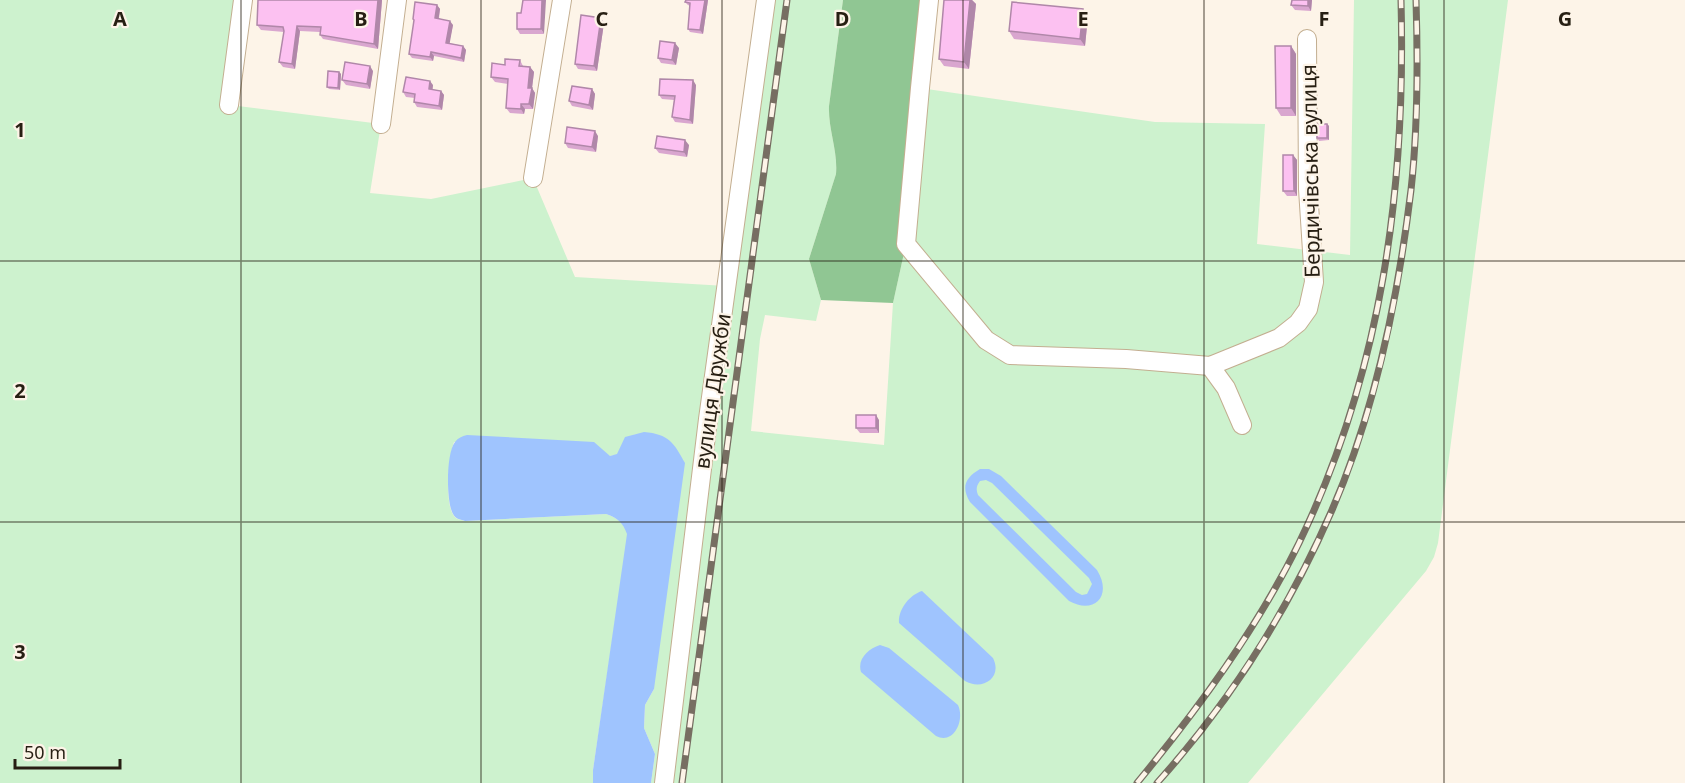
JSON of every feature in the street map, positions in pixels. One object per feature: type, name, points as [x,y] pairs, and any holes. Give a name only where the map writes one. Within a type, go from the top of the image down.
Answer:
[{"type":"street","points":[[230,105],[243,0]]},
{"type":"street","points":[[381,124],[397,0]]},
{"type":"street","points":[[533,178],[562,0]]},
{"type":"street","name":"вулиця Дружби","points":[[664,783],[706,429],[766,0]]},
{"type":"street","name":"Бердичівська вулиця","points":[[930,0],[906,244],[986,340],[1010,355],[1126,359],[1210,366],[1279,338],[1298,323],[1308,309],[1314,282],[1308,189],[1307,39]]},
{"type":"street","points":[[1210,366],[1226,388],[1242,425]]},
{"type":"green space","points":[[0,0],[243,0],[230,105],[381,124],[370,193],[431,199],[533,178],[575,277],[726,286],[766,0],[843,0],[829,106],[836,174],[809,259],[821,300],[816,321],[765,315],[760,339],[751,431],[884,445],[893,303],[906,244],[920,88],[1155,122],[1265,124],[1257,244],[1350,255],[1354,0],[1508,0],[1438,543],[1434,557],[1426,571],[1248,783],[651,783],[655,754],[644,728],[645,705],[654,689],[653,433],[633,435],[617,455],[610,456],[454,442],[450,458],[448,493],[449,504],[457,518],[465,521],[606,514],[620,521],[628,534],[593,770],[593,783],[0,783]]},
{"type":"green space","points":[[843,0],[929,0],[906,244],[893,303],[821,300],[809,259],[836,174],[829,106]]},
{"type":"water","points":[[644,432],[665,437],[685,463],[654,689],[645,705],[644,728],[655,754],[651,783],[593,783],[627,534],[620,521],[606,514],[465,521],[458,519],[453,514],[449,499],[450,456],[455,442],[467,435],[594,442],[610,456],[617,454],[625,437]]},
{"type":"water","points":[[980,469],[989,469],[1001,476],[1097,570],[1103,588],[1098,600],[1086,606],[1069,601],[970,502],[965,487],[968,479]],"holes":[[[986,480],[992,483],[1089,578],[1092,584],[1087,594],[1082,595],[1076,592],[978,495],[977,488],[980,481]]]},
{"type":"water","points":[[922,591],[993,658],[995,671],[989,681],[971,684],[965,681],[899,623],[900,613],[905,604]]},
{"type":"water","points":[[880,645],[889,648],[958,705],[959,724],[953,734],[942,738],[936,736],[861,672],[860,667],[864,655]]},
{"type":"building","points":[[258,0],[378,0],[374,44],[320,35],[321,27],[297,26],[292,64],[279,62],[283,27],[257,25]]},
{"type":"building","points":[[523,0],[542,0],[541,29],[517,29],[517,13],[521,13]]},
{"type":"building","points":[[686,0],[705,0],[700,30],[688,29],[690,3],[685,2]]},
{"type":"building","points":[[944,0],[970,0],[964,62],[939,59]]},
{"type":"building","points":[[1292,0],[1308,0],[1308,6],[1291,5]]},
{"type":"building","points":[[415,2],[437,5],[435,18],[450,21],[446,43],[463,46],[461,58],[431,52],[430,57],[409,54]]},
{"type":"building","points":[[1012,2],[1083,9],[1080,39],[1009,31]]},
{"type":"building","points":[[581,15],[601,18],[594,66],[575,64]]},
{"type":"building","points":[[660,41],[675,43],[672,60],[658,58]]},
{"type":"building","points":[[1275,46],[1291,46],[1291,108],[1276,108]]},
{"type":"building","points":[[505,59],[520,60],[519,66],[530,67],[528,88],[532,88],[529,104],[521,104],[521,109],[506,108],[508,79],[491,77],[492,63],[505,65]]},
{"type":"building","points":[[345,62],[370,66],[367,84],[342,80]]},
{"type":"building","points":[[328,71],[339,72],[338,88],[327,87]]},
{"type":"building","points":[[406,77],[430,81],[429,89],[441,91],[439,106],[414,102],[415,94],[403,92]]},
{"type":"building","points":[[660,79],[693,80],[690,120],[672,117],[675,96],[659,95]]},
{"type":"building","points":[[572,86],[592,89],[589,105],[569,101]]},
{"type":"building","points":[[1317,124],[1327,124],[1327,138],[1317,138]]},
{"type":"building","points":[[567,127],[595,131],[592,147],[565,143]]},
{"type":"building","points":[[657,136],[685,140],[684,152],[655,148]]},
{"type":"building","points":[[1283,155],[1293,155],[1294,191],[1283,191]]},
{"type":"building","points":[[856,415],[876,415],[876,428],[856,428]]},
{"type":"railway","points":[[682,783],[787,0]]},
{"type":"railway","points":[[1137,783],[1225,668],[1265,606],[1299,543],[1327,478],[1351,412],[1369,345],[1383,278],[1393,210],[1399,140],[1401,0]]},
{"type":"railway","points":[[1157,783],[1209,721],[1277,619],[1332,510],[1361,433],[1383,353],[1406,231],[1415,143],[1416,0]]}]
